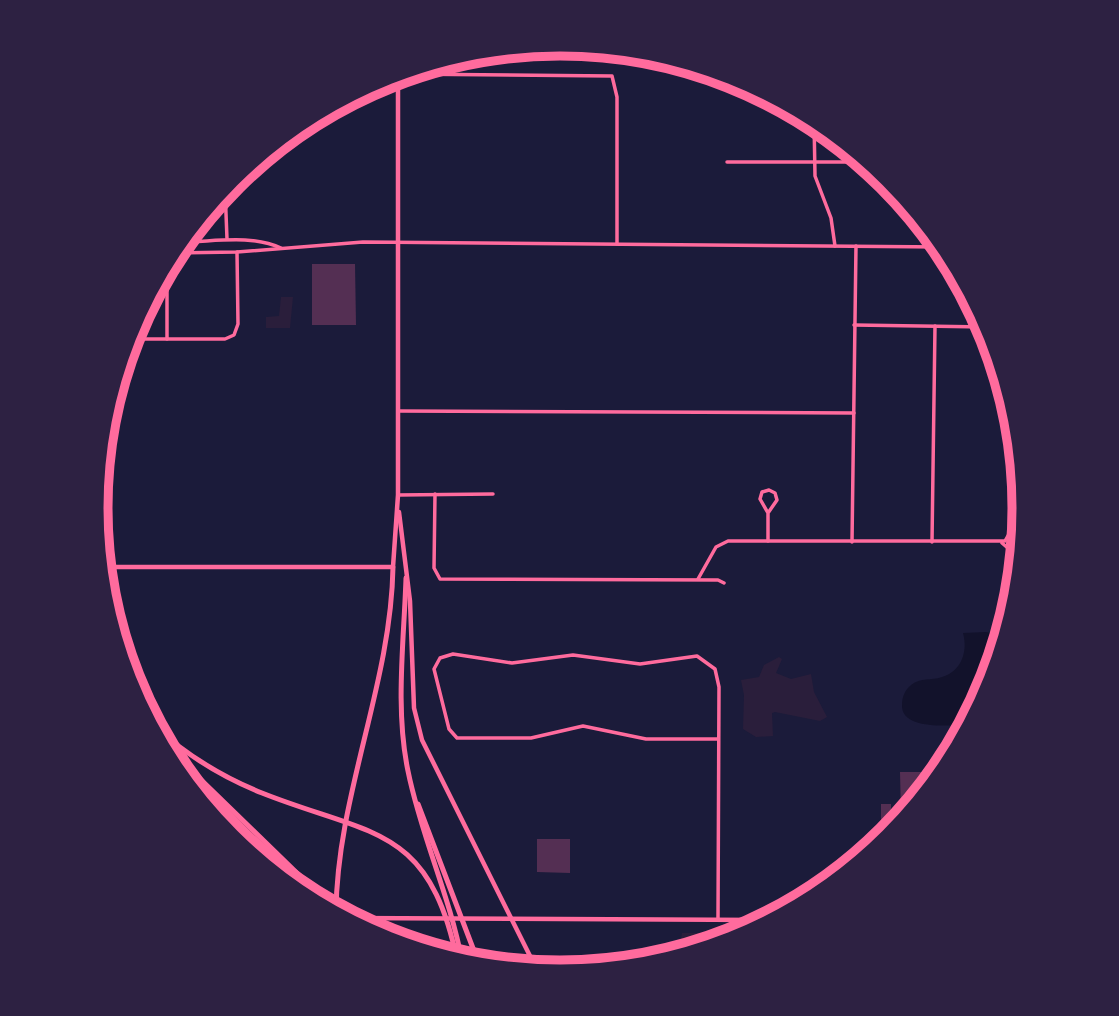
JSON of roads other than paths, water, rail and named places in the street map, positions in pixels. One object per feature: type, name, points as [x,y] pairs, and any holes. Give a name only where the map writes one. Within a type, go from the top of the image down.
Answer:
[{"type":"highway","points":[[337,901],[338,872],[349,805],[386,644],[393,567]]},
{"type":"highway","points":[[405,578],[403,733],[415,798],[458,948]]},
{"type":"highway","points":[[170,737],[201,761],[242,784],[358,824],[386,838],[416,865],[437,897],[454,934],[456,948]]},
{"type":"highway","points":[[194,773],[306,882]]},
{"type":"highway","points":[[415,798],[474,952]]},
{"type":"main road","points":[[111,567],[393,567],[398,498],[398,86]]},
{"type":"main road","points":[[398,498],[405,578],[410,601],[413,696],[422,740],[531,959]]},
{"type":"main road","points":[[370,918],[744,920]]},
{"type":"street","points":[[427,76],[612,76],[617,97],[617,244]]},
{"type":"street","points":[[814,134],[814,162],[819,190],[834,229],[835,246]]},
{"type":"street","points":[[727,162],[851,162]]},
{"type":"street","points":[[226,204],[227,239]]},
{"type":"street","points":[[195,241],[227,239],[269,242],[283,248]]},
{"type":"street","points":[[187,253],[237,252],[352,242],[928,247]]},
{"type":"street","points":[[852,541],[856,246]]},
{"type":"street","points":[[140,339],[225,339],[234,335],[238,324],[237,252]]},
{"type":"street","points":[[167,284],[167,339]]},
{"type":"street","points":[[854,325],[973,327]]},
{"type":"street","points":[[932,542],[935,326]]},
{"type":"street","points":[[398,411],[853,413]]},
{"type":"street","points":[[768,513],[777,500],[775,493],[768,490],[762,492],[760,499],[768,513],[768,541]]},
{"type":"street","points":[[435,494],[435,575],[444,580],[698,579],[724,583]]},
{"type":"street","points":[[398,498],[435,494],[493,494]]},
{"type":"street","points":[[698,579],[714,550],[724,542],[1002,542],[1011,535]]},
{"type":"street","points":[[1002,542],[1010,549]]},
{"type":"street","points":[[718,739],[646,739],[583,726],[531,738],[460,739],[449,729],[434,669],[440,658],[449,654],[512,663],[569,655],[640,664],[699,657],[712,666],[718,677],[718,739],[718,920]]}]
